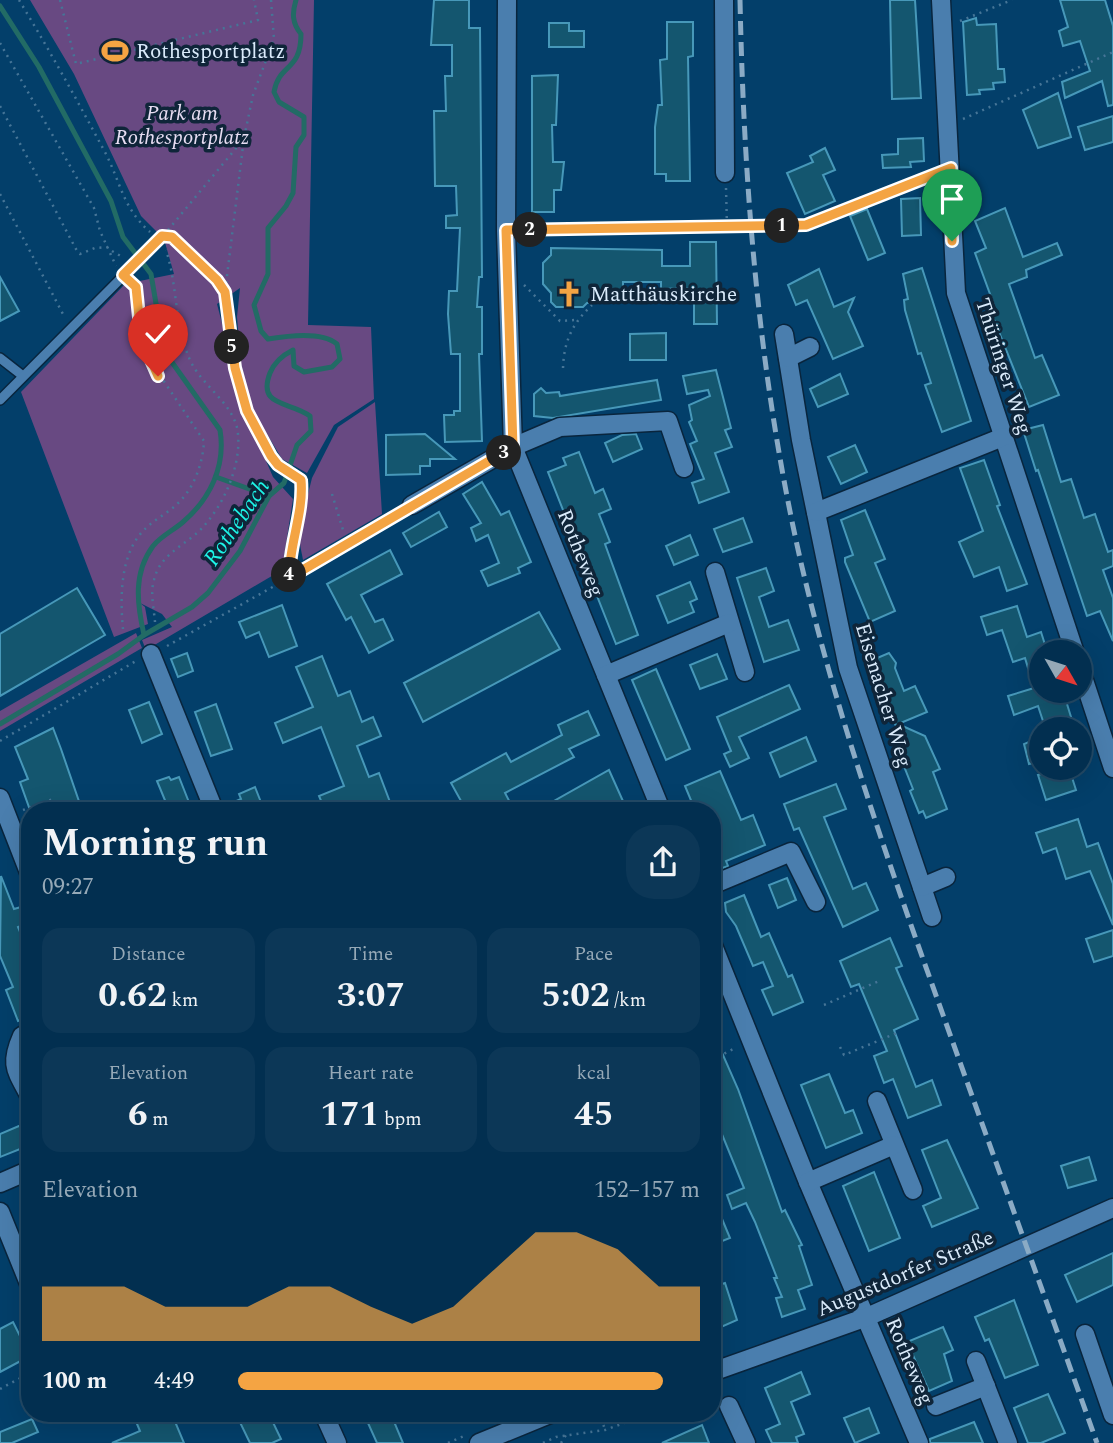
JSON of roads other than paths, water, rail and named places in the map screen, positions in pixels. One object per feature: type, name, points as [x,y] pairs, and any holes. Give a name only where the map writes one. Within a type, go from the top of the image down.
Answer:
[{"type":"street","name":"Rotheweg","points":[[507,0],[506,230],[513,447],[658,802]]},
{"type":"street","points":[[724,0],[725,173]]},
{"type":"street","name":"Thüringer Weg","points":[[941,0],[956,293],[1071,640]]},
{"type":"street","name":"Eisenacher Weg","points":[[784,334],[848,668],[932,917]]},
{"type":"street","points":[[788,358],[810,347]]},
{"type":"street","points":[[412,505],[513,447],[560,427],[668,421],[684,468]]},
{"type":"street","points":[[816,512],[1003,437]]},
{"type":"street","points":[[715,572],[745,672]]},
{"type":"street","points":[[606,675],[729,623]]},
{"type":"street","points":[[157,651],[211,802]]},
{"type":"street","points":[[1092,704],[1113,768]]},
{"type":"street","points":[[0,798],[21,852]]},
{"type":"street","points":[[721,882],[791,852],[816,902]]},
{"type":"street","points":[[922,887],[946,877]]},
{"type":"street","name":"Rotheweg","points":[[721,966],[808,1182],[919,1443]]},
{"type":"street","points":[[21,1037],[7,1053],[21,1080]]},
{"type":"street","points":[[877,1101],[913,1190]]},
{"type":"street","points":[[808,1182],[894,1145]]},
{"type":"street","points":[[0,1184],[21,1174]]},
{"type":"street","name":"Augustdorfer Straße","points":[[721,1369],[867,1317],[1113,1208]]},
{"type":"street","points":[[0,1212],[21,1264]]},
{"type":"street","points":[[1085,1334],[1113,1415]]},
{"type":"street","points":[[976,1362],[1008,1443]]},
{"type":"street","name":"Rotheweg","points":[[936,1406],[986,1386]]},
{"type":"street","points":[[729,1406],[746,1443]]},
{"type":"street","points":[[328,1422],[337,1443]]},
{"type":"street","points":[[479,1443],[530,1422]]},
{"type":"lane","points":[[0,400],[132,264],[159,240]]},
{"type":"lane","points":[[0,358],[23,376]]},
{"type":"lane","points":[[289,578],[412,505]]},
{"type":"waterway","name":"Rothebach","points":[[0,724],[118,654],[192,607],[208,593],[240,551],[269,496],[284,483],[297,445],[311,431],[310,416],[271,398],[267,384],[270,373],[279,360],[293,350],[294,366],[304,372],[332,367],[340,359],[337,344],[313,336],[268,339],[261,331],[254,305],[268,274],[268,228],[293,193],[296,147],[304,135],[304,117],[279,102],[274,92],[280,76],[294,61],[300,46],[301,34],[294,18],[296,0]]},
{"type":"waterway","points":[[0,6],[39,67],[111,201],[123,237],[151,274],[164,351],[220,430],[221,456],[208,492],[193,513],[153,546],[142,567],[138,600],[144,635]]},
{"type":"waterway","points":[[216,477],[269,496]]},
{"type":"railway","points":[[740,0],[745,143],[756,285],[775,427],[802,567],[851,746],[890,864],[1097,1443]]},
{"type":"place","name":"Rothesportplatz","points":[[115,51]]},
{"type":"place","name":"Matthäuskirche","points":[[569,294]]},
{"type":"park label","name":"Park am Rothesportplatz","points":[[182,125]]}]
